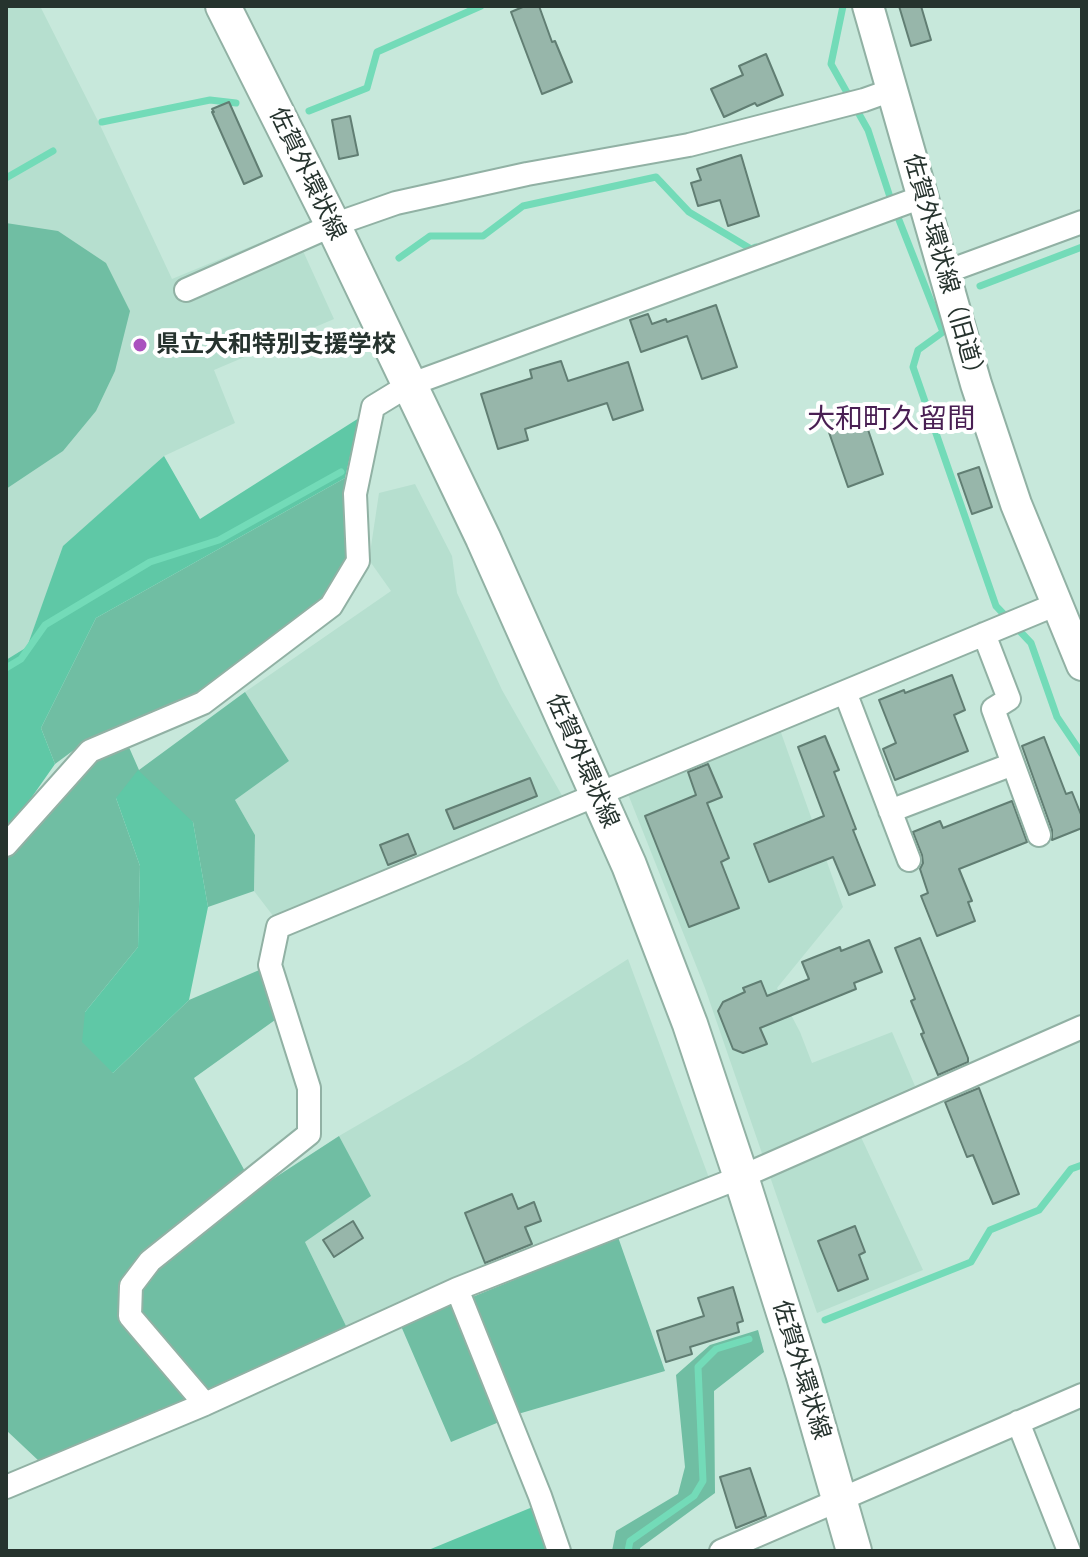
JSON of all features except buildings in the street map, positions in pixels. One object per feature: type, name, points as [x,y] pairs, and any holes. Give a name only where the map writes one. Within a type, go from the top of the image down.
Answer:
[{"type":"main road","name":"佐賀外環状線","points":[[223,6],[333,225],[483,538],[629,865],[690,1024],[741,1177],[803,1373],[854,1551]]},
{"type":"street","name":"佐賀外環状線（旧道）","points":[[868,6],[866,98],[904,204],[943,273],[1011,489],[1043,610],[1082,665]]},
{"type":"street","points":[[186,290],[333,225],[396,203],[527,174],[689,145],[866,98]]},
{"type":"street","points":[[6,845],[90,751],[203,703],[331,606],[358,561],[355,494],[373,407],[409,385],[904,204]]},
{"type":"street","points":[[943,273],[1082,222]]},
{"type":"street","points":[[205,1404],[130,1316],[131,1286],[150,1261],[309,1134],[309,1088],[270,965],[278,927],[1043,610]]},
{"type":"street","points":[[990,632],[1009,699],[993,709],[1039,835]]},
{"type":"street","points":[[845,692],[909,860]]},
{"type":"street","points":[[890,811],[1013,764]]},
{"type":"street","points":[[6,1487],[205,1404],[457,1289],[741,1177],[1082,1027]]},
{"type":"street","points":[[457,1289],[559,1551]]},
{"type":"street","points":[[721,1551],[1082,1395]]},
{"type":"street","points":[[1018,1422],[1069,1551]]},
{"type":"shaded area","name":"県立大和特別支援学校","points":[[6,6],[40,6],[172,279],[293,229],[334,319],[214,370],[235,423],[164,456],[64,546],[27,647],[6,660]]},
{"type":"shaded area","points":[[415,484],[452,556],[457,593],[502,690],[564,799],[277,921],[254,891],[255,835],[235,800],[289,761],[245,692],[391,591],[369,560],[379,493]]},
{"type":"shaded area","points":[[779,727],[843,907],[777,988],[812,1063],[892,1032],[915,1086],[849,1115],[923,1270],[817,1313],[705,988],[628,794]]},
{"type":"shaded area","points":[[628,959],[709,1178],[348,1330],[305,1242],[370,1196],[339,1136],[468,1061]]},
{"type":"green space","points":[[6,223],[58,231],[106,263],[130,311],[115,371],[96,411],[63,451],[6,489]]},
{"type":"green space","points":[[359,418],[345,478],[96,618],[41,728],[55,764],[6,834],[6,660],[27,647],[63,546],[164,456],[200,519]]},
{"type":"green space","points":[[345,478],[350,559],[320,603],[197,697],[78,747],[55,764],[41,728],[96,618]]},
{"type":"green space","points":[[245,692],[289,761],[235,800],[255,835],[254,891],[208,907],[193,822],[116,798],[140,866],[138,947],[85,1012],[113,1073],[189,1000],[264,968],[275,1020],[194,1078],[247,1175],[139,1266],[339,1136],[371,1196],[305,1242],[348,1330],[40,1462],[6,1430],[6,858],[98,758],[128,745],[139,770]]},
{"type":"green space","points":[[138,770],[193,822],[208,907],[189,1000],[113,1073],[82,1042],[85,1012],[138,947],[140,866],[116,798]]},
{"type":"green space","points":[[618,1237],[665,1371],[518,1414],[470,1298]]},
{"type":"green space","points":[[458,1302],[504,1420],[451,1442],[401,1326]]},
{"type":"green space","points":[[758,1330],[764,1352],[714,1391],[715,1493],[640,1551],[612,1551],[616,1531],[678,1494],[685,1467],[676,1375],[710,1345]]},
{"type":"green space","points":[[535,1506],[551,1551],[426,1551]]},
{"type":"waterway","points":[[309,111],[367,88],[377,52],[481,6]]},
{"type":"waterway","points":[[843,6],[831,64],[868,130],[890,197],[943,332],[918,350],[913,367],[996,606],[1031,643],[1057,717],[1082,754]]},
{"type":"waterway","points":[[102,122],[210,100],[236,103]]},
{"type":"waterway","points":[[6,178],[53,151]]},
{"type":"waterway","points":[[399,258],[430,236],[483,236],[523,206],[656,177],[689,212],[751,249],[756,247]]},
{"type":"waterway","points":[[980,286],[1082,247]]},
{"type":"waterway","points":[[6,668],[21,659],[45,625],[150,562],[219,540],[341,472]]},
{"type":"waterway","points":[[825,1320],[971,1262],[990,1230],[1039,1210],[1071,1169],[1082,1165]]},
{"type":"waterway","points":[[628,1551],[630,1541],[694,1496],[703,1481],[698,1367],[716,1349],[749,1339]]},
{"type":"place","name":"県立大和特別支援学校","points":[[140,345]]},
{"type":"district","name":"大和町久留間","points":[[891,420]]}]
